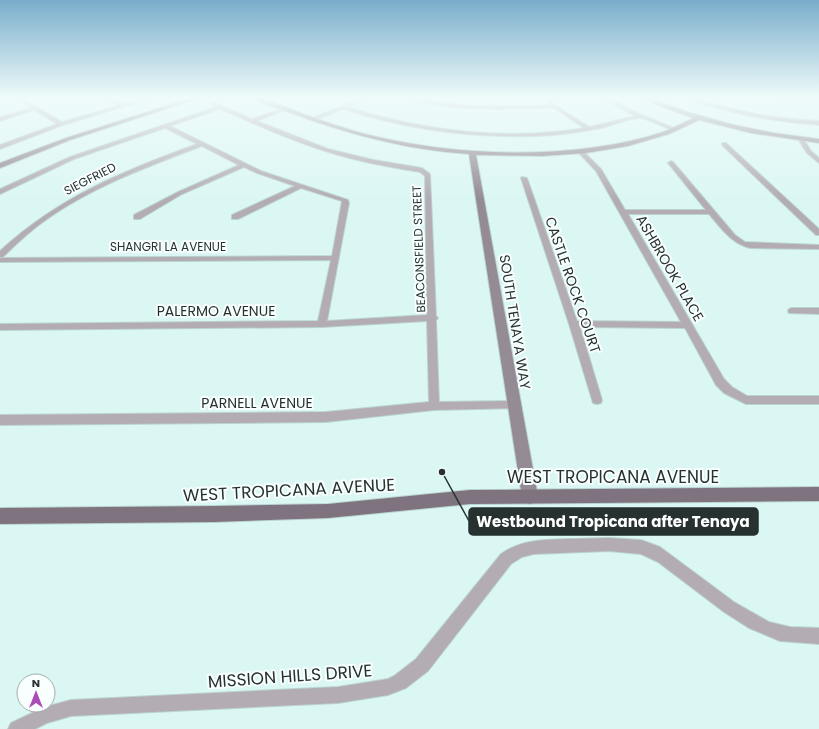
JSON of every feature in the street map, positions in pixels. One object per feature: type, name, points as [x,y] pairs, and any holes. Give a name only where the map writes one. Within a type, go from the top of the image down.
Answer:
[{"type":"main road","name":"WEST TROPICANA AVENUE","points":[[0,516],[215,514],[320,511],[470,497],[819,494]]},
{"type":"street","points":[[0,146],[42,131]]},
{"type":"street","points":[[0,166],[68,139],[93,131]]},
{"type":"street","points":[[0,192],[72,158],[150,131]]},
{"type":"street","points":[[175,131],[244,165],[300,186],[341,197],[345,200],[346,203],[322,324]]},
{"type":"street","name":"BEACONSFIELD STREET","points":[[276,131],[327,151],[358,159],[426,172],[428,175],[433,318],[434,406]]},
{"type":"street","points":[[347,131],[385,141],[436,149],[530,154],[580,151],[620,145],[654,138],[673,131]]},
{"type":"street","points":[[455,131],[535,134],[561,131]]},
{"type":"street","points":[[754,131],[801,139],[819,140]]},
{"type":"street","points":[[801,139],[809,152],[819,161]]},
{"type":"street","name":"SIEGFRIED","points":[[0,255],[30,228],[69,202],[132,170],[202,144]]},
{"type":"street","points":[[724,144],[819,233]]},
{"type":"street","name":"ASHBROOK PLACE","points":[[580,151],[599,170],[720,382],[728,390],[746,400],[819,400]]},
{"type":"street","name":"SOUTH TENAYA WAY","points":[[472,152],[530,497]]},
{"type":"street","points":[[671,163],[732,237],[742,244],[750,246],[819,247]]},
{"type":"street","points":[[137,217],[180,192],[244,165]]},
{"type":"street","name":"CASTLE ROCK COURT","points":[[524,178],[574,324],[597,400]]},
{"type":"street","points":[[235,217],[300,186]]},
{"type":"street","points":[[622,212],[712,212]]},
{"type":"street","name":"SHANGRI LA AVENUE","points":[[0,260],[335,258]]},
{"type":"street","points":[[792,311],[819,311]]},
{"type":"street","name":"PALERMO AVENUE","points":[[0,327],[322,324],[433,318]]},
{"type":"street","points":[[574,324],[687,325]]},
{"type":"street","name":"PARNELL AVENUE","points":[[0,420],[326,418],[434,406],[514,405]]},
{"type":"street","name":"MISSION HILLS DRIVE","points":[[17,729],[45,715],[71,708],[338,696],[388,687],[400,682],[422,665],[506,559],[517,551],[533,546],[623,545],[642,547],[660,555],[735,610],[757,624],[793,636],[819,636]]},
{"type":"place","name":"Westbound Tropicana after Tenaya","points":[[442,472]]}]
